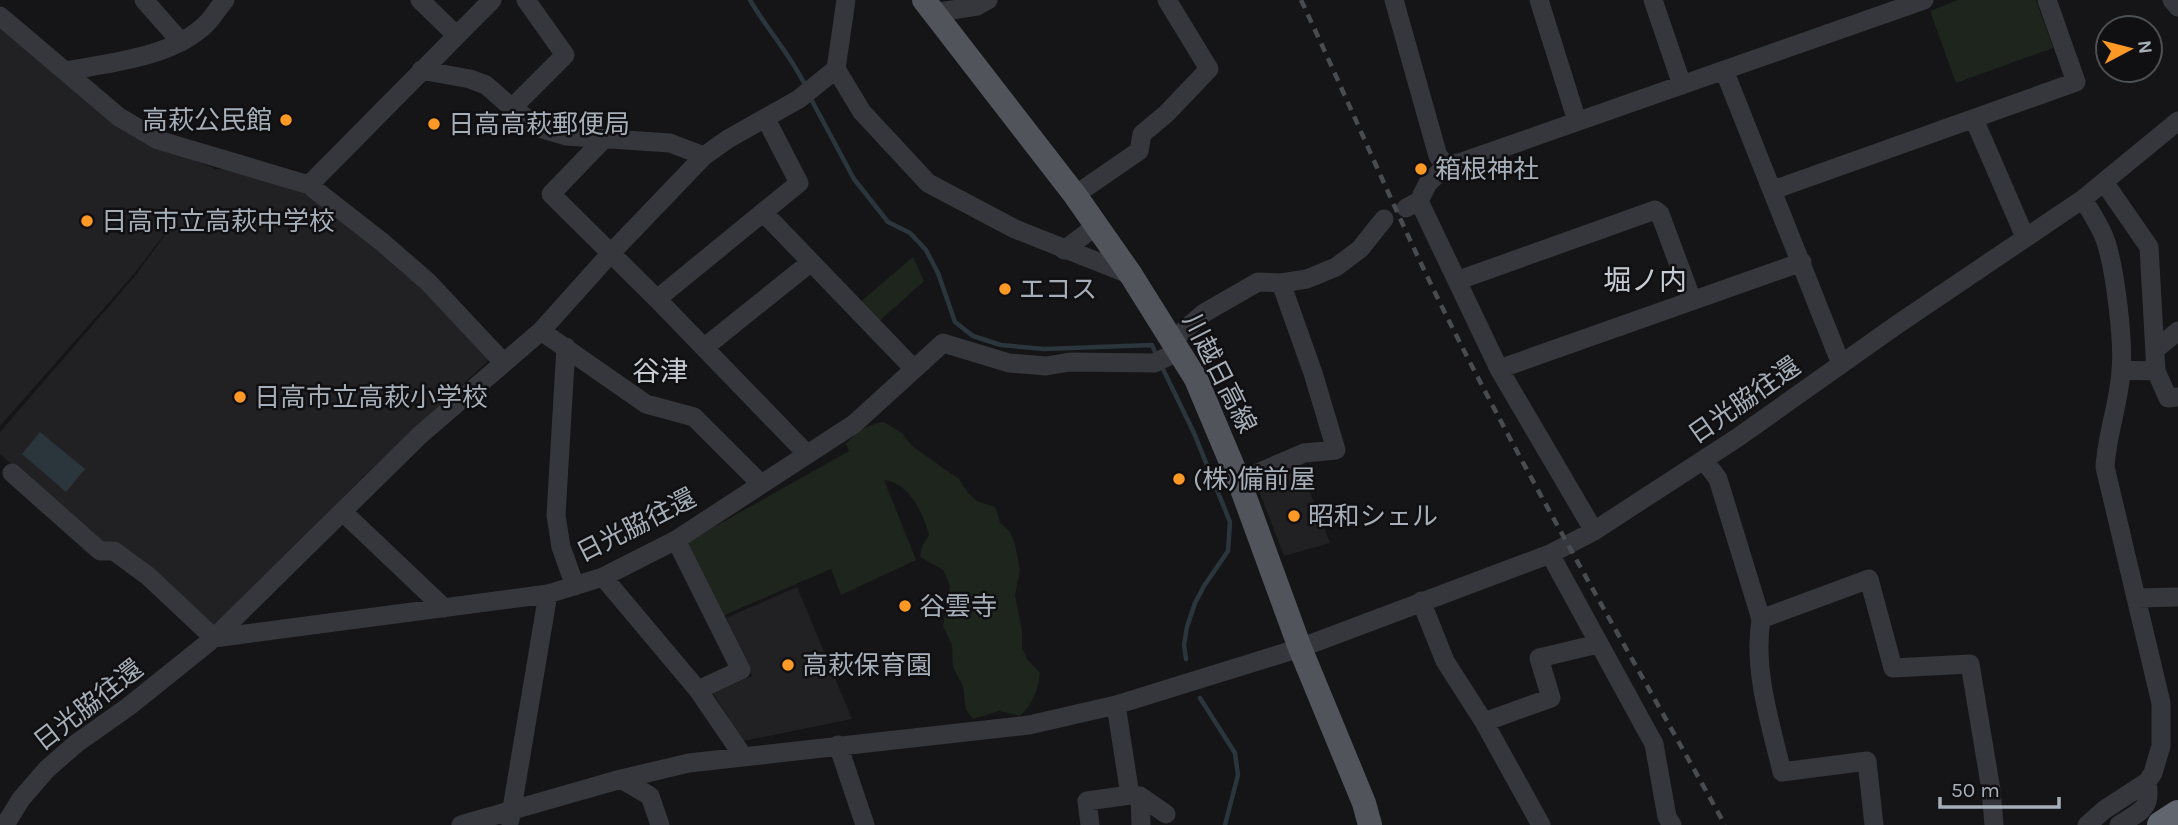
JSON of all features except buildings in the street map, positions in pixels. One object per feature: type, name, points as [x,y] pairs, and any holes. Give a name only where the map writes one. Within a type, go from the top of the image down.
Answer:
[{"type":"highway","points":[[2161,825],[2178,814]]},
{"type":"main road","name":"川越日高線","points":[[928,6],[1075,195],[1131,275],[1169,353],[1196,379],[1239,481],[1244,510],[1364,803],[1370,825]]},
{"type":"street","points":[[144,0],[181,42]]},
{"type":"street","points":[[65,71],[124,61],[181,42],[207,23],[225,0]]},
{"type":"street","points":[[420,0],[457,35]]},
{"type":"street","points":[[309,185],[492,0]]},
{"type":"street","points":[[512,108],[565,55],[526,0]]},
{"type":"street","points":[[846,0],[836,69],[862,112],[928,183],[1014,229],[1131,275]]},
{"type":"street","points":[[928,6],[977,6],[988,0]]},
{"type":"street","points":[[1075,195],[1139,151],[1142,134],[1167,114],[1209,69],[1167,0]]},
{"type":"street","points":[[1394,0],[1438,156],[1447,165]]},
{"type":"street","points":[[1539,0],[1577,121]]},
{"type":"street","points":[[1653,0],[1682,85]]},
{"type":"street","points":[[1594,531],[1499,369],[1459,280],[1413,204],[1428,183],[1447,165],[1924,0]]},
{"type":"street","points":[[1773,190],[2076,82],[2047,0]]},
{"type":"street","points":[[2172,0],[2178,7]]},
{"type":"street","points":[[0,16],[119,117],[158,140],[309,185],[428,282],[503,362]]},
{"type":"street","points":[[12,473],[100,551],[114,551],[148,576],[214,638],[420,435],[541,331],[704,156],[727,139],[766,119],[805,94],[836,69]]},
{"type":"street","points":[[421,70],[470,79],[486,85],[542,129],[566,136],[670,143],[704,156]]},
{"type":"street","points":[[1724,71],[1841,364]]},
{"type":"street","points":[[657,299],[799,183],[766,119]]},
{"type":"street","points":[[1974,119],[2025,237]]},
{"type":"street","name":"日光脇往還","points":[[461,825],[510,818],[621,779],[689,763],[1029,725],[1116,705],[1300,648],[1550,554],[1594,531],[1704,460],[2083,199],[2178,121]]},
{"type":"street","points":[[604,139],[551,194],[705,347],[807,454]]},
{"type":"street","points":[[2104,181],[2148,247],[2156,371],[2168,398],[2178,397]]},
{"type":"street","points":[[2083,199],[2105,239],[2112,268],[2122,370],[2106,443],[2105,467],[2161,703],[2161,746],[2153,773],[2147,782],[2104,810],[2087,825]]},
{"type":"street","points":[[1459,280],[1655,210],[1660,214],[1692,300]]},
{"type":"street","points":[[763,212],[913,368]]},
{"type":"street","points":[[1169,353],[1204,313],[1258,282],[1281,283],[1307,279],[1336,267],[1360,249],[1384,219]]},
{"type":"street","points":[[1064,250],[1096,226]]},
{"type":"street","points":[[705,347],[811,262]]},
{"type":"street","points":[[1499,369],[1802,262]]},
{"type":"street","points":[[1239,481],[1304,453],[1336,450],[1313,373],[1281,283]]},
{"type":"street","points":[[541,331],[646,404],[694,417],[761,484]]},
{"type":"street","points":[[2156,349],[2178,331]]},
{"type":"street","name":"日光脇往還","points":[[5,825],[21,799],[47,769],[214,638],[548,594],[603,577],[676,540],[853,424],[943,343],[1009,363],[1046,366],[1169,353]]},
{"type":"street","points":[[566,347],[555,515],[561,547],[575,586]]},
{"type":"street","points":[[2122,370],[2156,371]]},
{"type":"street","points":[[1704,460],[1718,479],[1761,619],[1758,641],[1764,695],[1782,772],[1867,761],[1874,825]]},
{"type":"street","points":[[343,512],[444,608]]},
{"type":"street","points":[[676,540],[741,670],[698,690]]},
{"type":"street","points":[[1550,554],[1654,744],[1667,817],[1672,825]]},
{"type":"street","points":[[603,577],[698,690],[743,756]]},
{"type":"street","points":[[1761,619],[1869,579],[1893,668],[1970,664],[1992,790],[1994,825]]},
{"type":"street","points":[[510,818],[548,594]]},
{"type":"street","points":[[2137,598],[2178,597]]},
{"type":"street","points":[[1421,601],[1445,661],[1484,722],[1541,825]]},
{"type":"street","points":[[1484,722],[1551,698],[1539,657],[1598,644]]},
{"type":"street","points":[[1116,705],[1141,825]]},
{"type":"street","points":[[838,745],[865,825]]},
{"type":"street","points":[[621,779],[650,796],[660,825]]},
{"type":"street","points":[[2119,825],[2146,807],[2150,797],[2147,782]]},
{"type":"street","points":[[1090,825],[1087,801],[1135,796],[1166,814]]},
{"type":"shaded area","points":[[1958,0],[2036,0],[2053,48],[1956,83],[1930,11]]},
{"type":"shaded area","name":"日高市立高萩小学校","points":[[0,27],[152,144],[214,168],[213,170],[225,168],[290,185],[325,206],[402,269],[489,357],[487,362],[364,476],[216,628],[113,541],[108,547],[0,454],[0,432],[136,275],[182,211],[134,274],[0,426]]},
{"type":"shaded area","points":[[913,257],[924,281],[876,324],[858,304]]},
{"type":"shaded area","points":[[884,422],[902,433],[912,446],[959,479],[977,501],[995,507],[1000,522],[1010,532],[1020,570],[1015,595],[1022,631],[1022,647],[1027,659],[1040,673],[1034,696],[1020,716],[999,711],[973,719],[966,710],[963,686],[953,667],[952,645],[943,626],[950,586],[943,570],[920,557],[922,546],[929,535],[926,526],[914,500],[893,482],[884,480],[916,560],[841,595],[831,569],[720,617],[684,544],[849,451],[846,444],[854,435],[868,426]]},
{"type":"shaded area","points":[[40,432],[85,469],[66,492],[22,454]]},
{"type":"shaded area","name":"昭和シェル","points":[[1300,467],[1330,543],[1284,556],[1255,480],[1279,470],[1281,475]]},
{"type":"shaded area","name":"高萩保育園","points":[[797,587],[852,719],[743,741],[713,693],[752,676],[726,618]]},
{"type":"waterway","points":[[750,0],[806,87]]},
{"type":"waterway","points":[[811,99],[854,179],[888,222],[910,233],[926,250],[938,273],[955,322],[973,336],[1001,345],[1044,349],[1152,345],[1157,357]]},
{"type":"waterway","points":[[1161,365],[1194,433],[1230,522],[1228,551],[1204,586],[1187,627],[1184,645],[1186,659]]},
{"type":"waterway","points":[[1200,698],[1235,753],[1238,775],[1225,825]]},
{"type":"railway","points":[[1301,0],[1408,235],[1478,378],[1725,825]]},
{"type":"place","name":"高萩公民館","points":[[286,120]]},
{"type":"place","name":"日高高萩郵便局","points":[[434,124]]},
{"type":"place","name":"箱根神社","points":[[1421,169]]},
{"type":"place","name":"日高市立高萩中学校","points":[[87,221]]},
{"type":"place","name":"エコス","points":[[1005,289]]},
{"type":"place","name":"日高市立高萩小学校","points":[[240,397]]},
{"type":"place","name":"(株)備前屋","points":[[1179,479]]},
{"type":"place","name":"昭和シェル","points":[[1294,516]]},
{"type":"place","name":"谷雲寺","points":[[905,606]]},
{"type":"place","name":"高萩保育園","points":[[788,665]]},
{"type":"district","name":"堀ノ内","points":[[1645,280]]},
{"type":"district","name":"谷津","points":[[660,371]]}]
